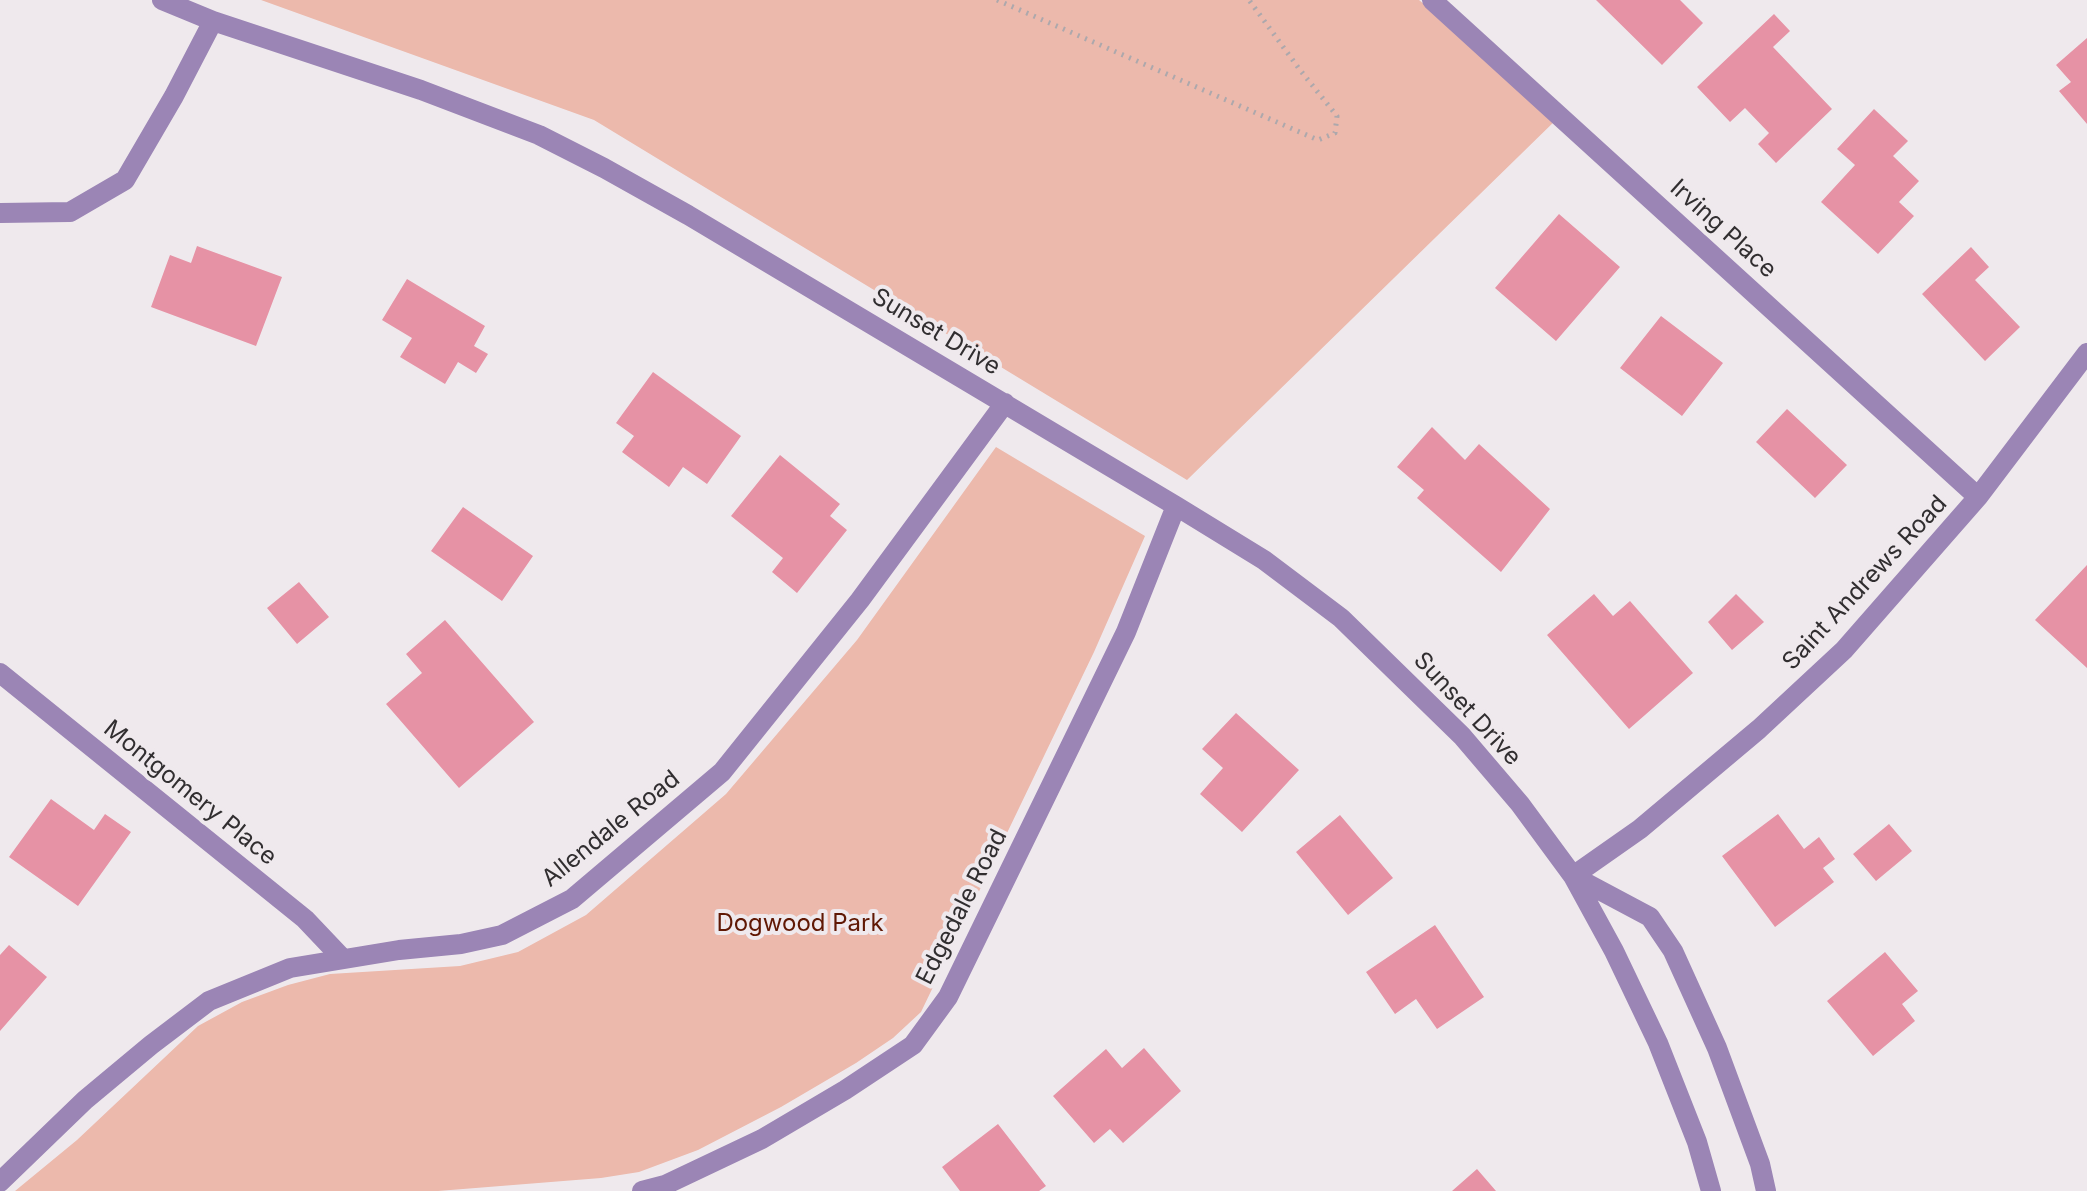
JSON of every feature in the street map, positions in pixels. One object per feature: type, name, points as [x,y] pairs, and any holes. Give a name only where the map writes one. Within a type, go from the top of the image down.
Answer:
[{"type":"street","name":"Sunset Drive","points":[[162,0],[213,21],[421,90],[539,135],[688,215],[1005,403],[1264,560],[1341,618],[1462,736],[1520,804],[1573,876],[1614,951],[1658,1043],[1697,1142],[1711,1191]]},
{"type":"street","name":"Irving Place","points":[[1432,0],[1978,497]]},
{"type":"street","points":[[0,213],[70,212],[125,180],[213,21]]},
{"type":"street","name":"Saint Andrews Road","points":[[1573,876],[1640,829],[1759,729],[1844,650],[1978,497],[2087,353]]},
{"type":"street","name":"Allendale Road","points":[[0,1182],[85,1100],[209,1001],[290,968],[399,950],[461,944],[502,935],[572,899],[722,772],[860,600],[1005,403]]},
{"type":"street","name":"Edgedale Road","points":[[642,1191],[665,1185],[762,1139],[913,1045],[948,997],[1051,786],[1126,632],[1176,506]]},
{"type":"street","name":"Montgomery Place","points":[[0,673],[305,919],[342,958]]},
{"type":"street","name":"Sunset Drive","points":[[1573,876],[1650,917],[1673,951],[1717,1048],[1760,1164],[1766,1191]]},
{"type":"path","points":[[997,0],[1318,140],[1335,133],[1337,116],[1249,0]]},
{"type":"green space","points":[[261,0],[1419,0],[1560,116],[1187,480],[594,120]]},
{"type":"green space","name":"Dogwood Park","points":[[996,447],[1145,536],[1094,652],[921,1012],[893,1038],[781,1107],[698,1150],[639,1172],[438,1191],[15,1191],[77,1140],[198,1026],[242,1002],[330,974],[460,966],[518,952],[586,915],[726,794],[857,640]]},
{"type":"building","points":[[1596,0],[1680,0],[1703,23],[1662,65]]},
{"type":"building","points":[[1774,14],[1790,31],[1773,47],[1832,109],[1776,163],[1758,144],[1769,133],[1745,108],[1730,122],[1697,87]]},
{"type":"building","points":[[2087,38],[2087,124],[2059,91],[2071,82],[2056,65]]},
{"type":"building","points":[[1874,109],[1908,141],[1893,156],[1919,181],[1899,202],[1914,216],[1878,254],[1821,202],[1855,165],[1837,149]]},
{"type":"building","points":[[1559,214],[1620,267],[1556,341],[1495,288]]},
{"type":"building","points":[[197,246],[282,277],[256,346],[151,307],[170,255],[191,263]]},
{"type":"building","points":[[1971,247],[1989,267],[1975,280],[2020,327],[1985,361],[1922,294]]},
{"type":"building","points":[[407,279],[485,326],[474,346],[488,354],[476,373],[458,362],[445,384],[400,357],[412,338],[382,320]]},
{"type":"building","points":[[1661,316],[1723,363],[1682,416],[1620,368]]},
{"type":"building","points":[[653,372],[741,436],[707,484],[683,467],[669,487],[622,452],[634,436],[616,423]]},
{"type":"building","points":[[1787,409],[1847,465],[1815,498],[1756,442]]},
{"type":"building","points":[[1432,427],[1465,460],[1479,444],[1550,509],[1501,572],[1417,498],[1424,490],[1397,467]]},
{"type":"building","points":[[780,455],[840,504],[830,516],[847,530],[797,593],[772,572],[783,558],[731,516]]},
{"type":"building","points":[[463,507],[533,556],[502,601],[431,551]]},
{"type":"building","points":[[2087,565],[2087,668],[2035,620]]},
{"type":"building","points":[[299,582],[329,617],[297,644],[267,608]]},
{"type":"building","points":[[1594,594],[1613,616],[1630,601],[1693,673],[1629,729],[1547,635]]},
{"type":"building","points":[[1736,594],[1764,622],[1732,650],[1708,622]]},
{"type":"building","points":[[445,620],[534,722],[459,788],[386,704],[422,673],[406,654]]},
{"type":"building","points":[[1236,713],[1299,770],[1242,832],[1200,794],[1223,768],[1202,749]]},
{"type":"building","points":[[51,799],[94,830],[105,814],[131,832],[78,906],[9,857]]},
{"type":"building","points":[[1778,814],[1804,849],[1819,837],[1835,859],[1823,868],[1834,882],[1775,927],[1722,856]]},
{"type":"building","points":[[1340,815],[1393,878],[1348,915],[1296,852]]},
{"type":"building","points":[[1889,824],[1912,851],[1876,881],[1853,854]]},
{"type":"building","points":[[1435,925],[1484,997],[1437,1029],[1416,999],[1395,1014],[1366,972]]},
{"type":"building","points":[[9,945],[47,977],[0,1031],[0,955]]},
{"type":"building","points":[[1885,952],[1918,991],[1902,1004],[1915,1021],[1873,1056],[1827,1001]]},
{"type":"building","points":[[1144,1048],[1181,1091],[1123,1143],[1110,1129],[1094,1143],[1053,1096],[1106,1049],[1122,1068]]},
{"type":"building","points":[[998,1124],[1046,1186],[1039,1191],[960,1191],[942,1167]]},
{"type":"building","points":[[1477,1169],[1496,1191],[1452,1191]]}]
